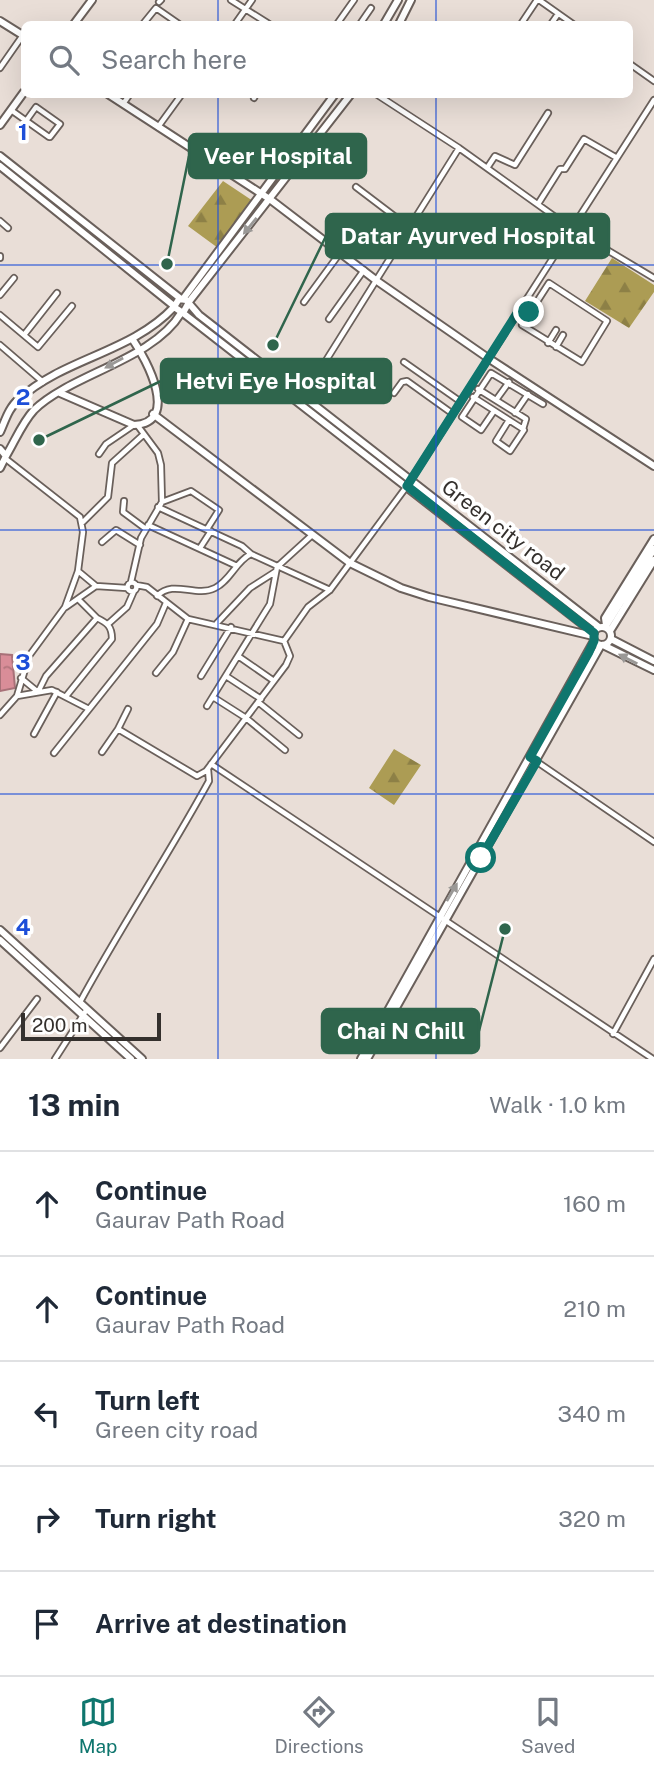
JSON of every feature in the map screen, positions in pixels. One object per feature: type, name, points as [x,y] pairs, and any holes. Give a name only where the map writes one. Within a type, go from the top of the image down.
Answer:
[{"type":"street","points":[[76,21],[92,0]]},
{"type":"street","points":[[231,0],[264,21]]},
{"type":"street","points":[[237,21],[253,0]]},
{"type":"street","points":[[339,21],[354,0]]},
{"type":"street","points":[[386,21],[398,0]]},
{"type":"street","points":[[401,21],[411,0]]},
{"type":"street","points":[[523,21],[538,0],[568,21]]},
{"type":"street","points":[[145,21],[156,8],[175,21]]},
{"type":"street","points":[[362,21],[371,8]]},
{"type":"street","points":[[553,21],[558,14]]},
{"type":"street","points":[[0,21],[21,34]]},
{"type":"street","points":[[0,68],[21,40]]},
{"type":"street","points":[[633,67],[654,81]]},
{"type":"street","points":[[0,125],[21,96]]},
{"type":"street","points":[[116,98],[271,200],[377,281],[488,358],[654,466]]},
{"type":"street","points":[[122,98],[124,102]]},
{"type":"street","points":[[124,102],[127,98]]},
{"type":"street","points":[[158,127],[179,98]]},
{"type":"street","points":[[3,464],[32,412],[60,393],[140,349],[171,326],[182,313],[185,301],[332,98]]},
{"type":"street","points":[[0,432],[17,400],[44,382],[133,340],[174,306],[185,301],[271,200],[348,98]]},
{"type":"street","points":[[380,98],[459,148],[572,229],[654,278]]},
{"type":"street","points":[[284,641],[308,607],[330,590],[409,483],[654,100]]},
{"type":"street","points":[[11,110],[26,121],[50,137],[60,124],[37,107],[26,121]]},
{"type":"street","points":[[487,168],[495,156],[515,165],[548,113]]},
{"type":"street","points":[[538,204],[560,169],[564,170],[584,139],[617,158]]},
{"type":"street","points":[[300,402],[459,148]]},
{"type":"street","name":"Green city road","points":[[0,156],[304,395],[409,483]]},
{"type":"street","name":"Green city road","points":[[0,166],[182,313],[409,483],[601,634]]},
{"type":"street","points":[[356,187],[410,228]]},
{"type":"street","points":[[0,221],[8,228]]},
{"type":"street","points":[[304,302],[340,253]]},
{"type":"street","points":[[328,319],[364,271]]},
{"type":"street","points":[[0,295],[14,278]]},
{"type":"street","points":[[548,283],[607,321],[582,362],[548,343],[522,326],[548,283]]},
{"type":"street","points":[[24,335],[57,293]]},
{"type":"street","points":[[0,314],[38,347],[72,306]]},
{"type":"street","points":[[521,307],[529,312]]},
{"type":"street","points":[[548,343],[556,330]]},
{"type":"street","points":[[556,347],[563,335]]},
{"type":"street","points":[[99,454],[106,444],[153,414],[159,398],[157,385],[133,340]]},
{"type":"street","points":[[0,345],[44,382]]},
{"type":"street","points":[[404,362],[461,402]]},
{"type":"street","points":[[494,411],[479,430],[462,417],[491,373],[543,404]]},
{"type":"street","points":[[394,393],[402,382],[407,381],[453,414]]},
{"type":"street","points":[[496,400],[509,382]]},
{"type":"street","points":[[471,385],[528,422],[524,432],[509,450],[496,441],[509,420]]},
{"type":"street","points":[[60,393],[136,425],[158,453],[161,465],[160,504],[140,545],[134,586],[127,607],[108,624]]},
{"type":"street","points":[[466,393],[523,429]]},
{"type":"street","points":[[515,413],[528,394]]},
{"type":"street","points":[[153,414],[350,563],[401,588],[429,597],[601,634],[654,661]]},
{"type":"street","points":[[0,715],[17,696],[29,656],[65,607],[78,571],[83,522],[108,497],[112,463],[143,435]]},
{"type":"street","points":[[0,449],[3,464]]},
{"type":"street","points":[[3,464],[21,472],[83,522]]},
{"type":"street","points":[[160,504],[191,491],[219,510],[200,548]]},
{"type":"street","points":[[124,501],[123,512],[147,527],[237,566]]},
{"type":"street","points":[[160,504],[243,546],[251,554],[277,569],[330,590]]},
{"type":"street","points":[[102,542],[116,530],[140,545]]},
{"type":"street","points":[[216,624],[250,588],[277,569],[311,536]]},
{"type":"street","points":[[601,634],[604,618],[654,539]]},
{"type":"street","points":[[367,1059],[446,920],[601,634],[654,549]]},
{"type":"street","points":[[158,596],[172,588],[196,592],[216,588],[251,554]]},
{"type":"street","points":[[601,634],[654,560]]},
{"type":"street","points":[[207,706],[270,604],[277,569]]},
{"type":"street","points":[[78,571],[96,586],[147,587],[188,619],[284,641]]},
{"type":"street","points":[[65,607],[96,586]]},
{"type":"street","points":[[67,695],[112,639],[108,624],[97,618],[79,600]]},
{"type":"street","points":[[54,753],[157,624],[166,603]]},
{"type":"street","points":[[38,692],[46,676],[97,618]]},
{"type":"street","points":[[156,673],[173,652],[188,619]]},
{"type":"street","points":[[201,676],[232,627]]},
{"type":"street","points":[[601,634],[654,670]]},
{"type":"street","points":[[118,729],[197,776],[210,766],[274,681],[290,656],[284,641]]},
{"type":"street","points":[[238,656],[274,681]]},
{"type":"street","points":[[226,676],[299,735]]},
{"type":"street","points":[[21,678],[38,692]]},
{"type":"street","points":[[17,696],[57,691],[88,708]]},
{"type":"street","points":[[34,734],[57,691]]},
{"type":"street","points":[[213,697],[246,718],[285,750]]},
{"type":"street","points":[[102,752],[128,709]]},
{"type":"street","points":[[533,759],[654,842]]},
{"type":"street","points":[[361,1059],[439,915],[533,759]]},
{"type":"street","points":[[210,766],[653,1059]]},
{"type":"street","points":[[80,1002],[204,790],[209,780],[210,766]]},
{"type":"street","points":[[0,930],[142,1059]]},
{"type":"street","points":[[0,940],[131,1059]]},
{"type":"street","points":[[613,1034],[654,959]]},
{"type":"street","points":[[0,1048],[37,999]]},
{"type":"street","points":[[55,1059],[81,1014],[87,1009]]},
{"type":"green space","points":[[223,181],[253,201],[218,248],[188,226]]},
{"type":"green space","points":[[612,258],[654,285],[654,292],[629,328],[585,301]]},
{"type":"green space","points":[[394,749],[421,765],[394,805],[369,788]]},
{"type":"water","points":[[0,654],[12,655],[15,688],[0,691]]},
{"type":"place","name":"Veer Hospital","points":[[167,264]]},
{"type":"place","name":"Datar Ayurved Hospital","points":[[273,345]]},
{"type":"place","name":"Hetvi Eye Hospital","points":[[39,440]]},
{"type":"place","name":"Chai N Chill","points":[[505,929]]},
{"type":"route","points":[[481,858],[537,761],[530,757],[589,652],[594,633],[407,486],[521,307],[529,312]]}]
